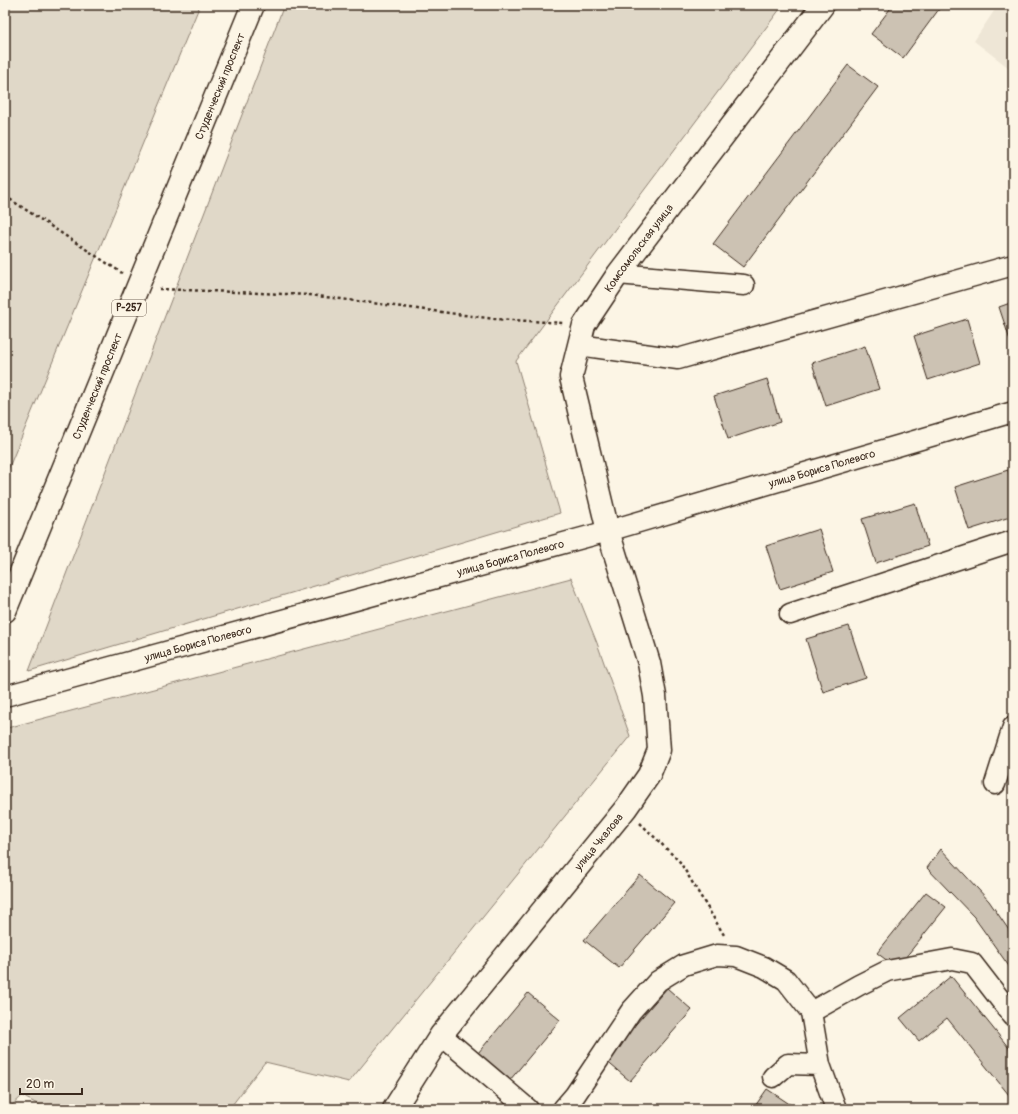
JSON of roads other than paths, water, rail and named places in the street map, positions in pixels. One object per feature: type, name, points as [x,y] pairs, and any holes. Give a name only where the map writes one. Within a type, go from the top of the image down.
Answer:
[{"type":"main road","name":"Студенческий проспект","points":[[5,611],[253,5]]},
{"type":"main road","name":"Комсомольская улица","points":[[608,531],[571,377],[582,335],[618,274],[823,5]]},
{"type":"main road","name":"улица Чкалова","points":[[394,1109],[441,1035],[626,808],[649,776],[659,750],[655,696],[649,663],[608,531]]},
{"type":"street","points":[[582,335],[678,360],[1013,265]]},
{"type":"street","points":[[618,274],[744,285]]},
{"type":"street","name":"улица Бориса Полевого","points":[[5,696],[608,531],[1013,412]]},
{"type":"street","points":[[790,614],[1013,541]]},
{"type":"street","points":[[995,784],[1013,727]]},
{"type":"street","points":[[564,1109],[631,1011],[658,981],[684,965],[717,955],[736,956],[764,967],[786,980],[811,1012],[820,1065],[836,1109]]},
{"type":"street","points":[[811,1012],[887,971],[952,958],[972,963],[1013,1016]]},
{"type":"street","points":[[441,1035],[528,1109]]},
{"type":"street","points":[[773,1077],[788,1064],[820,1065]]}]
